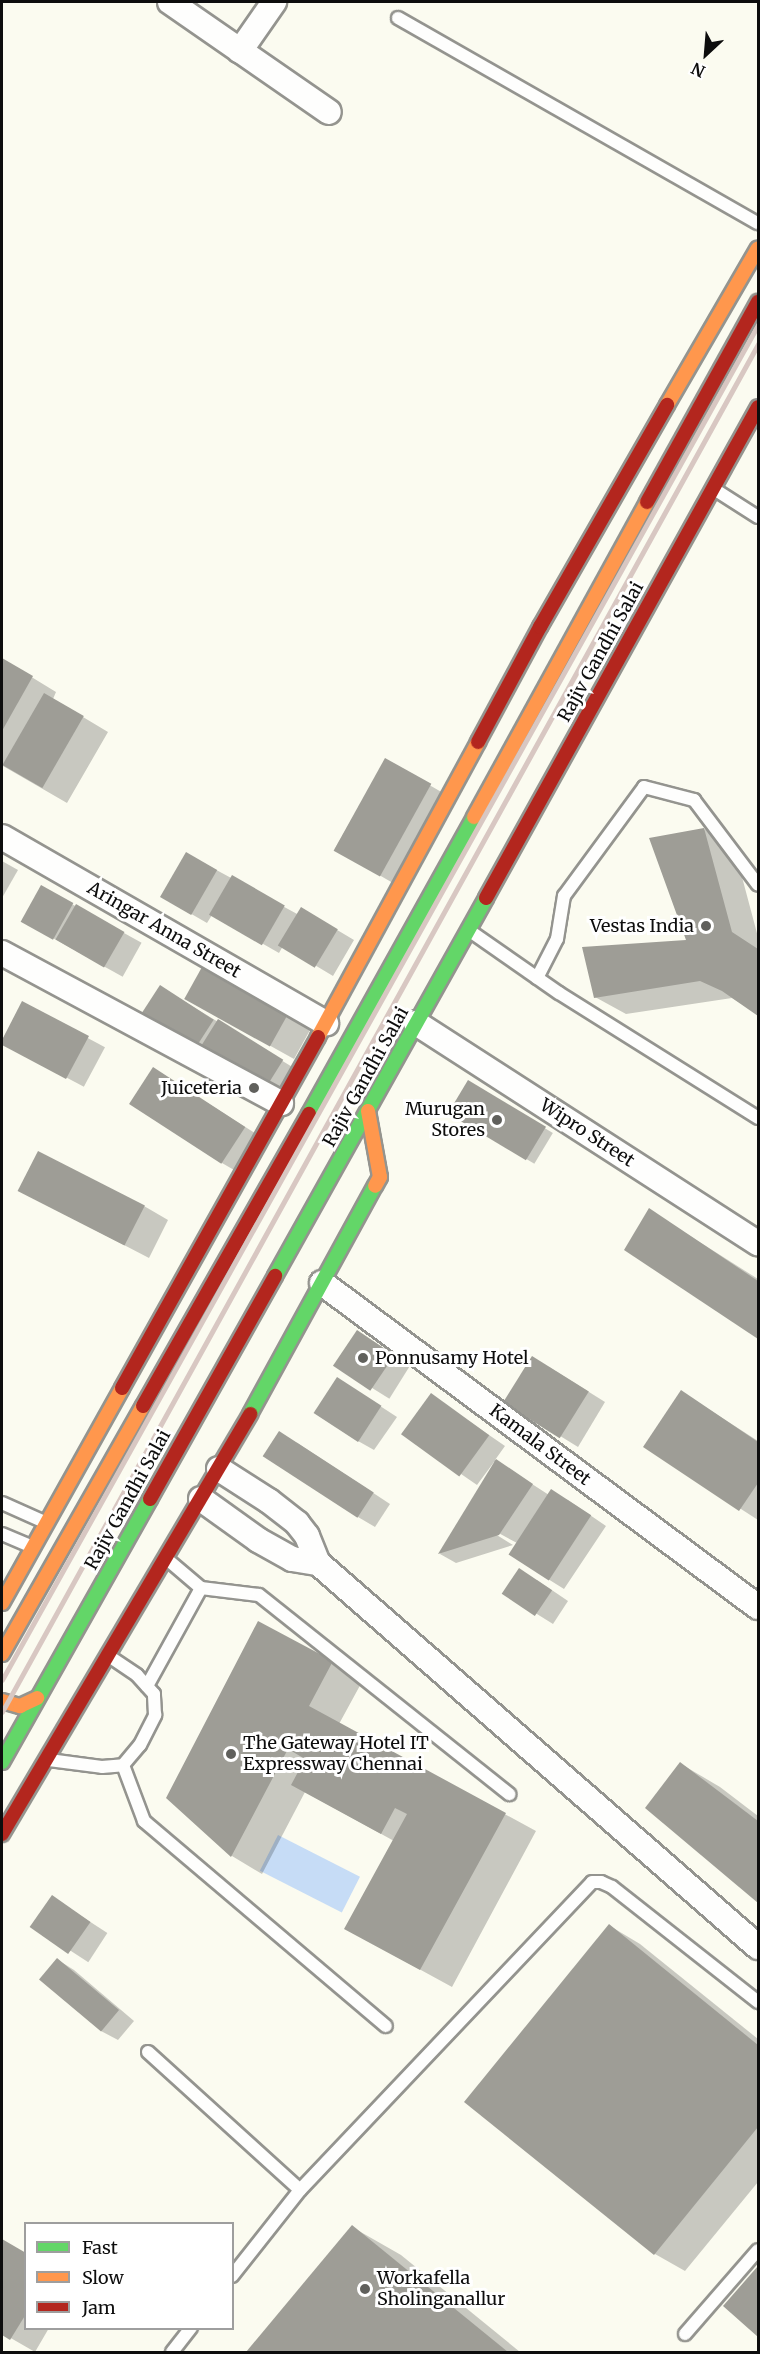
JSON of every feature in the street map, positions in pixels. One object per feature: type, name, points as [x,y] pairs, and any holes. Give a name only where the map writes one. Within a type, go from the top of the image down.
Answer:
[{"type":"main road","points":[[27,1609],[3,1601],[326,1023],[540,627],[759,248]]},
{"type":"main road","name":"Rajiv Gandhi Salai","points":[[2,1654],[344,1051],[759,302]]},
{"type":"main road","name":"Rajiv Gandhi Salai","points":[[2,1762],[368,1111],[759,407]]},
{"type":"main road","points":[[2,1834],[219,1469],[380,1177],[368,1111]]},
{"type":"main road","points":[[2,1701],[20,1706],[37,1698]]},
{"type":"street","points":[[170,2],[329,112]]},
{"type":"street","points":[[240,51],[274,2]]},
{"type":"street","name":"Aringar Anna Street","points":[[2,837],[326,1023]]},
{"type":"street","points":[[2,953],[281,1104]]},
{"type":"street","name":"Wipro Street","points":[[416,1023],[759,1243]]},
{"type":"street","name":"Kamala Street","points":[[322,1282],[759,1608]]},
{"type":"street","points":[[219,1469],[274,1504],[297,1523],[307,1536],[318,1563],[759,1947]]},
{"type":"street","points":[[201,1499],[258,1540],[292,1559],[318,1563]]},
{"type":"lane","points":[[398,18],[759,224]]},
{"type":"lane","points":[[713,489],[759,517]]},
{"type":"lane","points":[[537,978],[557,939],[564,896],[644,788],[694,800],[759,885]]},
{"type":"lane","points":[[468,930],[537,978],[759,1118]]},
{"type":"lane","points":[[2,1503],[47,1523]]},
{"type":"lane","points":[[2,1534],[33,1548]]},
{"type":"lane","points":[[165,1557],[201,1588],[259,1595],[509,1794]]},
{"type":"lane","points":[[147,1686],[201,1588]]},
{"type":"lane","points":[[46,1760],[102,1767],[123,1766],[140,1745],[155,1714],[153,1694],[137,1675],[109,1656]]},
{"type":"lane","points":[[123,1766],[144,1821],[386,2026]]},
{"type":"lane","points":[[234,2273],[300,2190],[592,1882],[601,1882],[612,1887],[759,2002]]},
{"type":"lane","points":[[148,2052],[300,2190]]},
{"type":"lane","points":[[685,2334],[759,2250]]},
{"type":"lane","points":[[172,2352],[189,2330]]},
{"type":"water","points":[[278,1835],[360,1877],[342,1912],[260,1871]]},
{"type":"building","points":[[2,658],[33,676],[2,731]]},
{"type":"building","points":[[44,693],[84,716],[42,788],[2,765]]},
{"type":"building","points":[[385,758],[431,784],[380,876],[334,851]]},
{"type":"building","name":"Vestas India","points":[[704,828],[732,932],[758,949],[758,1016],[722,991],[700,981],[594,998],[582,947],[686,940],[649,838]]},
{"type":"building","points":[[186,852],[217,870],[191,915],[160,897]]},
{"type":"building","points":[[232,875],[285,906],[262,945],[209,915]]},
{"type":"building","points":[[41,885],[73,903],[53,940],[21,922]]},
{"type":"building","points":[[76,904],[124,932],[104,968],[56,940]]},
{"type":"building","points":[[301,907],[338,929],[315,968],[278,946]]},
{"type":"building","points":[[207,958],[293,1006],[270,1047],[184,999]]},
{"type":"building","points":[[160,985],[214,1020],[192,1053],[138,1019]]},
{"type":"building","points":[[22,1001],[89,1036],[66,1079],[2,1045],[2,1040]]},
{"type":"building","points":[[218,1019],[283,1060],[264,1090],[199,1050]]},
{"type":"building","points":[[153,1067],[245,1127],[221,1164],[129,1104]]},
{"type":"building","name":"Murugan Stores","points":[[468,1080],[546,1127],[526,1160],[448,1113]]},
{"type":"building","points":[[38,1151],[145,1205],[124,1246],[18,1191]]},
{"type":"building","points":[[649,1208],[758,1281],[758,1339],[624,1250]]},
{"type":"building","points":[[357,1330],[394,1355],[370,1391],[333,1366]]},
{"type":"building","points":[[532,1356],[589,1392],[560,1438],[503,1403]]},
{"type":"building","points":[[337,1377],[381,1406],[358,1442],[314,1413]]},
{"type":"building","points":[[681,1390],[758,1442],[758,1483],[739,1511],[643,1447]]},
{"type":"building","points":[[431,1393],[489,1435],[459,1477],[401,1434]]},
{"type":"building","points":[[279,1431],[374,1493],[357,1518],[263,1456]]},
{"type":"building","points":[[496,1459],[533,1484],[499,1535],[438,1554]]},
{"type":"building","points":[[551,1489],[591,1515],[549,1581],[509,1554]]},
{"type":"building","points":[[519,1568],[552,1590],[535,1616],[502,1594]]},
{"type":"building","points":[[258,1621],[333,1661],[309,1706],[506,1813],[420,1970],[344,1929],[407,1814],[395,1808],[381,1834],[291,1785],[305,1759],[288,1749],[231,1857],[166,1798]]},
{"type":"building","points":[[680,1762],[758,1821],[758,1903],[645,1808]]},
{"type":"building","points":[[52,1895],[91,1922],[68,1954],[30,1927]]},
{"type":"building","points":[[609,1924],[758,2045],[758,2127],[654,2255],[464,2102]]},
{"type":"building","points":[[57,1958],[119,2010],[101,2032],[39,1979]]},
{"type":"building","name":"Workafella Sholinganallur","points":[[352,2225],[508,2352],[246,2352]]},
{"type":"building","points":[[2,2239],[24,2252],[24,2317],[10,2340],[2,2335]]},
{"type":"building","points":[[758,2266],[758,2337],[723,2306]]},
{"type":"railway","points":[[2,1680],[758,325]]},
{"type":"railway","points":[[2,1712],[758,344]]},
{"type":"traffic: fast","points":[[309,1114],[474,817]]},
{"type":"traffic: fast","points":[[275,1276],[486,898]]},
{"type":"traffic: fast","points":[[250,1414],[375,1186]]},
{"type":"traffic: fast","points":[[2,1762],[150,1499]]},
{"type":"traffic: slow","points":[[667,405],[758,248]]},
{"type":"traffic: slow","points":[[474,817],[647,502]]},
{"type":"traffic: slow","points":[[318,1037],[478,742]]},
{"type":"traffic: slow","points":[[368,1111],[380,1177],[375,1186]]},
{"type":"traffic: slow","points":[[2,1603],[122,1388]]},
{"type":"traffic: slow","points":[[2,1654],[143,1406]]},
{"type":"traffic: slow","points":[[2,1701],[20,1706],[37,1698]]},
{"type":"traffic: jam","points":[[647,502],[758,302]]},
{"type":"traffic: jam","points":[[478,742],[540,627],[667,405]]},
{"type":"traffic: jam","points":[[486,898],[758,407]]},
{"type":"traffic: jam","points":[[122,1388],[318,1037]]},
{"type":"traffic: jam","points":[[143,1406],[309,1114]]},
{"type":"traffic: jam","points":[[150,1499],[275,1276]]},
{"type":"traffic: jam","points":[[2,1834],[250,1414]]},
{"type":"place","name":"Vestas India","points":[[706,926]]},
{"type":"place","name":"Juiceteria","points":[[254,1088]]},
{"type":"place","name":"Murugan Stores","points":[[497,1120]]},
{"type":"place","name":"Ponnusamy Hotel","points":[[363,1358]]},
{"type":"place","name":"The Gateway Hotel IT Expressway Chennai","points":[[231,1754]]},
{"type":"place","name":"Workafella Sholinganallur","points":[[365,2289]]}]
